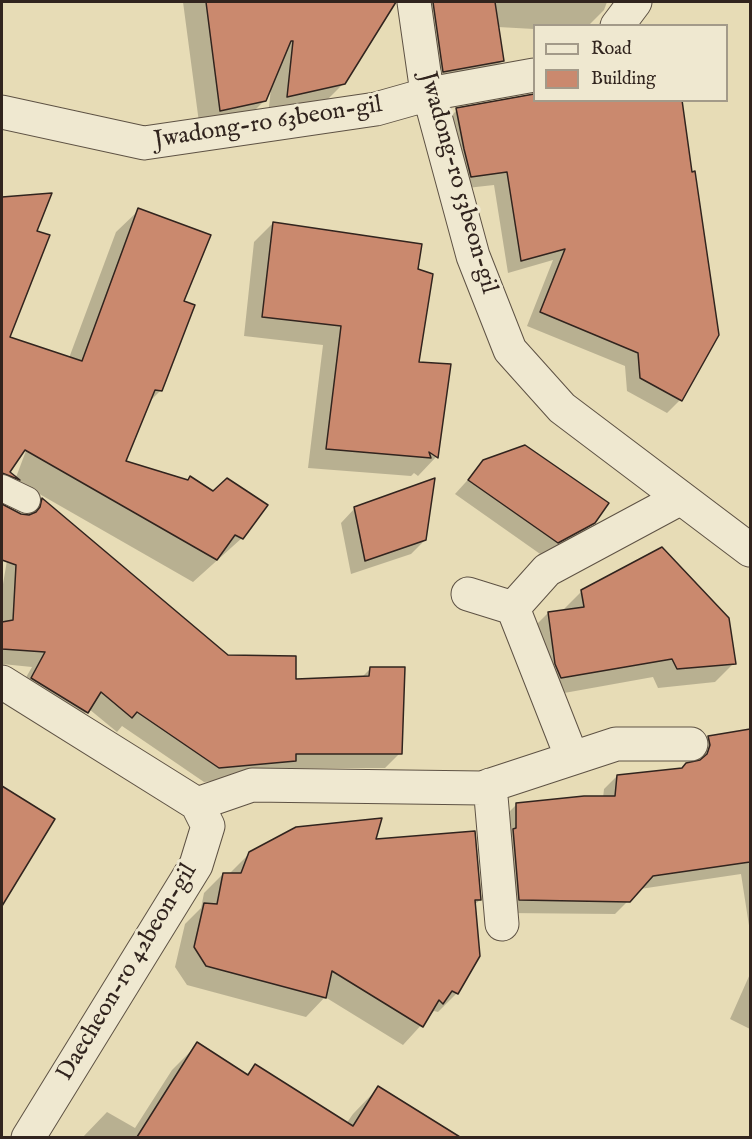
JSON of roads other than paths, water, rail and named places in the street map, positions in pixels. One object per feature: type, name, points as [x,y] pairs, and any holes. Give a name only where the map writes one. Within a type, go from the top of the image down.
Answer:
[{"type":"street","name":"Jwadong-ro 53beon-gil","points":[[414,2],[425,80],[473,256],[510,350],[562,408],[750,550]]},
{"type":"street","points":[[618,24],[635,2]]},
{"type":"street","name":"Jwadong-ro 63beon-gil","points":[[2,112],[144,143],[376,109],[429,94],[533,75]]},
{"type":"street","points":[[513,608],[547,570],[681,498]]},
{"type":"street","points":[[468,594],[513,608]]},
{"type":"street","points":[[513,608],[572,758]]},
{"type":"street","points":[[2,682],[197,804],[252,785],[482,788],[616,744],[691,744]]},
{"type":"street","points":[[490,785],[502,924]]},
{"type":"street","name":"Daecheon-ro 42beon-gil","points":[[28,1137],[196,865],[208,826],[197,804]]},
{"type":"lane","points":[[2,488],[27,500]]}]
